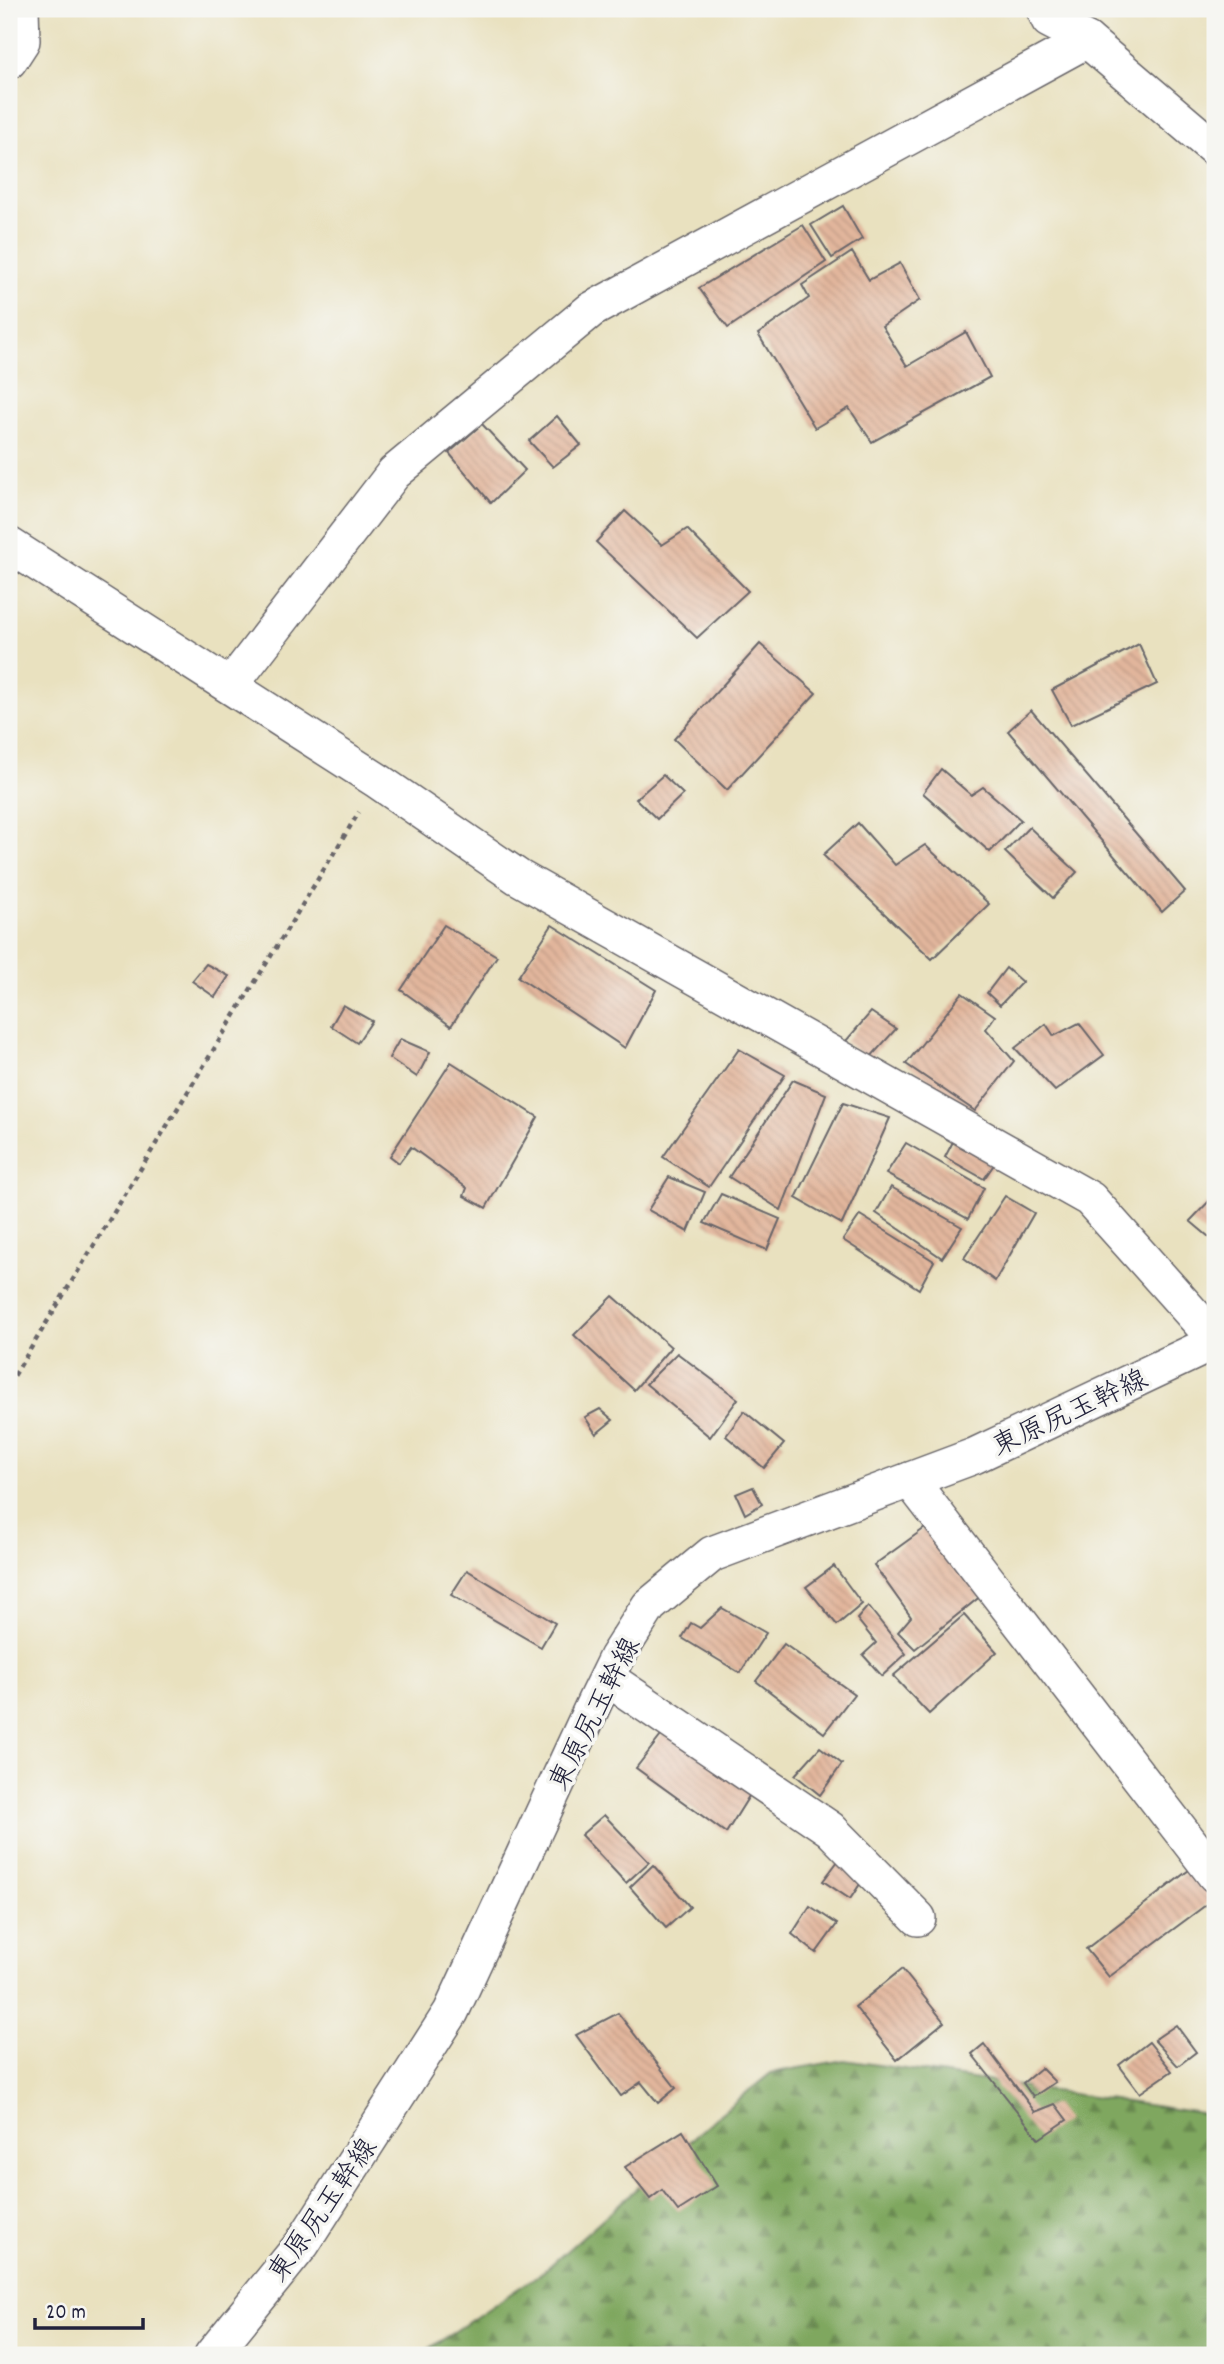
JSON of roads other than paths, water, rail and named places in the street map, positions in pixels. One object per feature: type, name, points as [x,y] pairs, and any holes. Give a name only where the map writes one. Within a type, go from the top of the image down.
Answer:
[{"type":"street","points":[[9,61],[23,41],[21,9]]},
{"type":"street","points":[[1044,9],[1049,20],[1087,40],[1215,149]]},
{"type":"street","points":[[230,686],[394,473],[591,310],[1087,40]]},
{"type":"street","points":[[9,545],[378,781],[518,877],[1090,1199],[1215,1341]]},
{"type":"street","name":"東原尻玉幹線","points":[[212,2355],[302,2244],[451,2012],[607,1678],[649,1606],[712,1554],[975,1456],[1215,1341]]},
{"type":"street","points":[[910,1480],[1215,1875]]},
{"type":"street","points":[[607,1678],[830,1829],[918,1919]]}]
